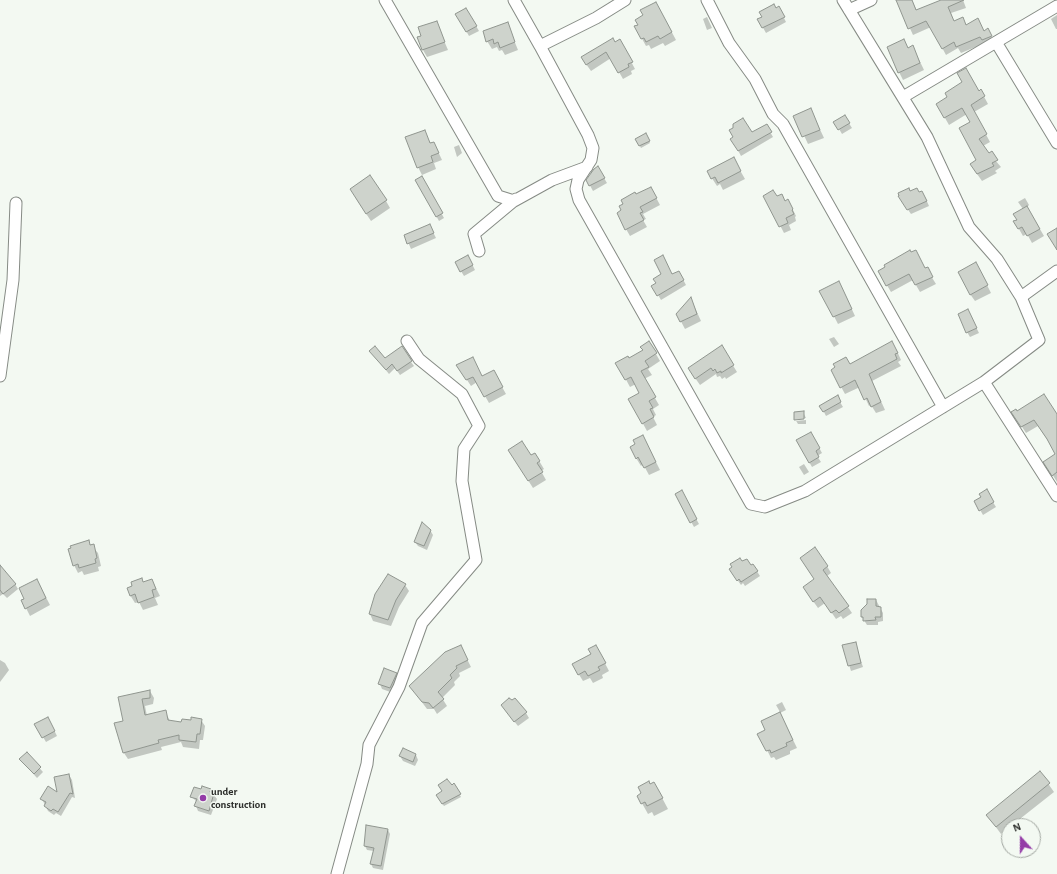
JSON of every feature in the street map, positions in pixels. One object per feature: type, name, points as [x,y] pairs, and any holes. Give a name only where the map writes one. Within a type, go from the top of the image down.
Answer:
[{"type":"street","points":[[385,0],[498,196],[514,200],[516,199]]},
{"type":"street","points":[[514,0],[588,135],[592,148],[591,160],[578,180],[576,189],[579,200],[752,504],[765,507],[805,490],[943,407],[984,382],[1040,340],[1021,297],[997,259],[969,227],[927,137],[843,0]]},
{"type":"street","points":[[540,46],[596,18],[625,0]]},
{"type":"street","points":[[707,0],[729,43],[755,79],[773,114],[783,124],[943,407]]},
{"type":"street","points":[[849,10],[871,0]]},
{"type":"street","points":[[903,97],[1057,6]]},
{"type":"street","points":[[996,42],[1057,142]]},
{"type":"street","points":[[479,250],[474,234],[516,199],[552,180],[586,167]]},
{"type":"street","points":[[0,376],[13,280],[16,203]]},
{"type":"street","points":[[1021,297],[1057,271]]},
{"type":"street","points":[[336,874],[367,764],[369,745],[399,687],[422,623],[476,560],[462,481],[464,449],[479,426],[462,394],[419,358],[407,341]]},
{"type":"street","points":[[984,382],[1057,496]]},
{"type":"building","points":[[896,0],[912,0],[916,10],[941,0],[964,0],[948,7],[954,21],[963,17],[966,25],[978,18],[984,31],[988,28],[992,36],[982,40],[980,37],[956,47],[954,42],[942,49],[926,21],[908,29]]},
{"type":"building","points":[[656,2],[672,32],[660,39],[658,36],[646,42],[644,38],[641,39],[634,26],[638,25],[635,20],[643,15],[640,10]]},
{"type":"building","points":[[774,4],[776,8],[779,6],[785,17],[762,28],[757,19],[762,17],[759,12]]},
{"type":"building","points":[[466,8],[477,26],[466,32],[455,14]]},
{"type":"building","points":[[437,21],[445,42],[422,50],[417,37],[421,36],[418,27]]},
{"type":"building","points":[[508,22],[515,42],[500,48],[498,42],[494,44],[493,39],[486,42],[483,31]]},
{"type":"building","points":[[613,38],[615,42],[620,39],[633,62],[628,64],[629,67],[618,73],[606,52],[586,65],[581,57]]},
{"type":"building","points":[[904,39],[908,48],[913,45],[920,63],[898,73],[887,47]]},
{"type":"building","points":[[966,68],[979,91],[981,89],[985,96],[971,105],[987,134],[979,139],[989,153],[992,151],[998,160],[992,163],[994,166],[977,174],[970,164],[976,160],[959,128],[970,122],[962,108],[944,118],[936,104],[947,97],[945,93],[962,82],[957,73]]},
{"type":"building","points":[[811,108],[820,130],[802,137],[793,116]]},
{"type":"building","points":[[845,115],[850,123],[838,130],[833,122]]},
{"type":"building","points":[[743,118],[752,132],[767,124],[772,132],[738,151],[730,139],[733,137],[729,130],[733,128],[733,124]]},
{"type":"building","points":[[425,130],[430,143],[434,142],[439,153],[431,156],[433,162],[417,168],[405,137]]},
{"type":"building","points":[[646,133],[650,141],[639,146],[635,139]]},
{"type":"building","points":[[734,157],[741,171],[718,183],[715,177],[711,179],[707,171]]},
{"type":"building","points":[[598,166],[605,178],[589,186],[586,180]]},
{"type":"building","points":[[370,175],[387,200],[366,214],[350,189]]},
{"type":"building","points":[[422,176],[443,213],[436,217],[415,180]]},
{"type":"building","points":[[651,187],[657,198],[640,207],[643,212],[640,213],[644,220],[625,230],[617,213],[621,210],[619,206],[623,204],[621,200],[635,192],[636,194]]},
{"type":"building","points":[[909,188],[910,191],[917,188],[919,192],[922,191],[927,201],[907,210],[898,196],[898,193]]},
{"type":"building","points":[[773,190],[777,196],[782,194],[785,201],[788,199],[794,214],[786,218],[788,223],[779,227],[763,196]]},
{"type":"building","points":[[1027,206],[1040,229],[1027,236],[1022,227],[1018,229],[1013,221],[1017,220],[1013,214]]},
{"type":"building","points":[[430,224],[434,233],[407,244],[404,235]]},
{"type":"building","points":[[1057,228],[1057,250],[1047,234]]},
{"type":"building","points":[[910,250],[911,252],[916,250],[925,268],[928,267],[933,277],[915,285],[909,274],[886,286],[878,271],[885,267],[884,265]]},
{"type":"building","points":[[468,255],[473,265],[460,272],[455,262]]},
{"type":"building","points":[[663,255],[672,274],[679,271],[684,280],[657,296],[651,286],[656,283],[653,279],[661,274],[654,260]]},
{"type":"building","points":[[976,262],[988,285],[970,295],[958,272]]},
{"type":"building","points":[[839,281],[852,309],[833,317],[819,291]]},
{"type":"building","points":[[691,297],[697,314],[680,322],[676,314]]},
{"type":"building","points":[[968,309],[977,328],[966,333],[958,314]]},
{"type":"building","points":[[649,341],[657,353],[645,361],[649,367],[641,371],[656,397],[649,401],[653,408],[650,409],[654,417],[642,424],[628,399],[639,393],[631,377],[625,380],[615,363],[628,356],[629,358],[643,350],[640,347]]},
{"type":"building","points":[[892,341],[898,353],[895,354],[897,359],[869,374],[881,402],[871,407],[867,398],[864,400],[855,380],[840,388],[831,370],[835,367],[833,364],[846,357],[850,364]]},
{"type":"building","points":[[722,345],[734,365],[721,373],[721,371],[717,373],[715,369],[713,371],[711,368],[695,379],[688,368]]},
{"type":"building","points":[[375,346],[385,358],[402,346],[412,361],[397,371],[392,364],[386,370],[369,351]]},
{"type":"building","points":[[473,357],[482,376],[494,370],[503,387],[484,397],[473,377],[466,380],[456,365]]},
{"type":"building","points":[[1044,394],[1057,414],[1057,472],[1052,476],[1043,462],[1055,454],[1047,439],[1034,420],[1021,427],[1011,412],[1016,409],[1017,411]]},
{"type":"building","points":[[838,395],[841,402],[823,412],[819,406]]},
{"type":"building","points":[[804,411],[804,419],[794,420],[794,412]]},
{"type":"building","points":[[811,432],[820,448],[816,451],[819,457],[809,463],[796,440]]},
{"type":"building","points":[[643,435],[656,462],[644,468],[638,457],[636,459],[630,447],[635,444],[633,440]]},
{"type":"building","points":[[522,441],[531,455],[535,453],[540,461],[537,463],[543,472],[528,481],[508,450]]},
{"type":"building","points":[[987,489],[994,502],[979,511],[974,501],[981,497],[979,494]]},
{"type":"building","points":[[682,490],[697,519],[690,523],[675,494]]},
{"type":"building","points":[[422,522],[431,530],[424,546],[414,542]]},
{"type":"building","points":[[89,540],[90,545],[94,544],[97,558],[95,559],[96,563],[79,568],[78,564],[73,566],[68,549],[71,548],[70,546]]},
{"type":"building","points":[[815,547],[828,566],[823,570],[849,606],[839,613],[836,610],[831,613],[820,597],[813,602],[803,587],[814,579],[800,558]]},
{"type":"building","points":[[740,558],[742,561],[747,559],[758,571],[741,582],[739,579],[737,581],[729,569],[732,567],[730,564]]},
{"type":"building","points":[[0,565],[16,584],[3,594],[0,590]]},
{"type":"building","points":[[388,574],[406,584],[396,600],[388,620],[369,614],[375,594]]},
{"type":"building","points":[[142,578],[143,582],[152,579],[156,589],[152,590],[154,597],[138,603],[135,594],[130,596],[127,588],[132,586],[131,582]]},
{"type":"building","points":[[37,579],[46,598],[25,609],[21,600],[24,599],[19,588]]},
{"type":"building","points":[[867,599],[876,599],[876,606],[881,607],[881,617],[875,617],[876,620],[863,621],[863,617],[861,617],[861,610],[867,604]]},
{"type":"building","points":[[856,642],[861,663],[848,666],[842,645]]},
{"type":"building","points":[[461,645],[468,660],[456,666],[457,668],[450,675],[452,678],[438,692],[444,699],[433,708],[429,703],[422,702],[409,686],[445,652]]},
{"type":"building","points":[[596,645],[606,663],[598,667],[600,670],[588,676],[585,671],[578,675],[572,664],[591,654],[588,649]]},
{"type":"building","points":[[384,668],[397,673],[390,688],[378,684]]},
{"type":"building","points":[[150,690],[150,698],[142,699],[145,715],[166,710],[168,720],[181,722],[182,719],[191,720],[191,717],[202,719],[200,734],[197,734],[196,742],[179,740],[179,735],[158,740],[159,743],[123,753],[114,723],[123,721],[118,697]]},
{"type":"building","points":[[509,698],[512,700],[515,698],[527,712],[514,722],[501,705]]},
{"type":"building","points":[[780,712],[793,740],[786,743],[787,746],[771,753],[770,750],[766,751],[757,734],[765,730],[761,721]]},
{"type":"building","points":[[48,717],[55,731],[42,738],[34,724]]},
{"type":"building","points":[[403,748],[416,754],[413,762],[399,756]]},
{"type":"building","points":[[27,752],[41,767],[34,774],[19,759]]},
{"type":"building","points":[[1040,771],[1050,783],[1007,818],[1001,818],[1001,823],[996,827],[986,815]]},
{"type":"building","points":[[69,774],[73,794],[70,793],[58,812],[53,809],[51,811],[44,806],[46,802],[40,799],[48,786],[57,792],[54,777]]},
{"type":"building","points":[[447,779],[452,785],[454,783],[461,794],[442,804],[436,795],[442,791],[438,785]]},
{"type":"building","points":[[649,781],[650,784],[654,782],[663,798],[647,806],[645,802],[641,804],[637,796],[641,793],[638,787]]},
{"type":"building","name":"under construction","points":[[202,786],[211,789],[210,792],[214,793],[209,811],[194,806],[197,799],[190,797],[194,787],[201,789]]},
{"type":"building","points":[[366,825],[388,829],[381,866],[370,864],[374,848],[364,846]]},
{"type":"place","name":"under construction","points":[[203,798]]}]
